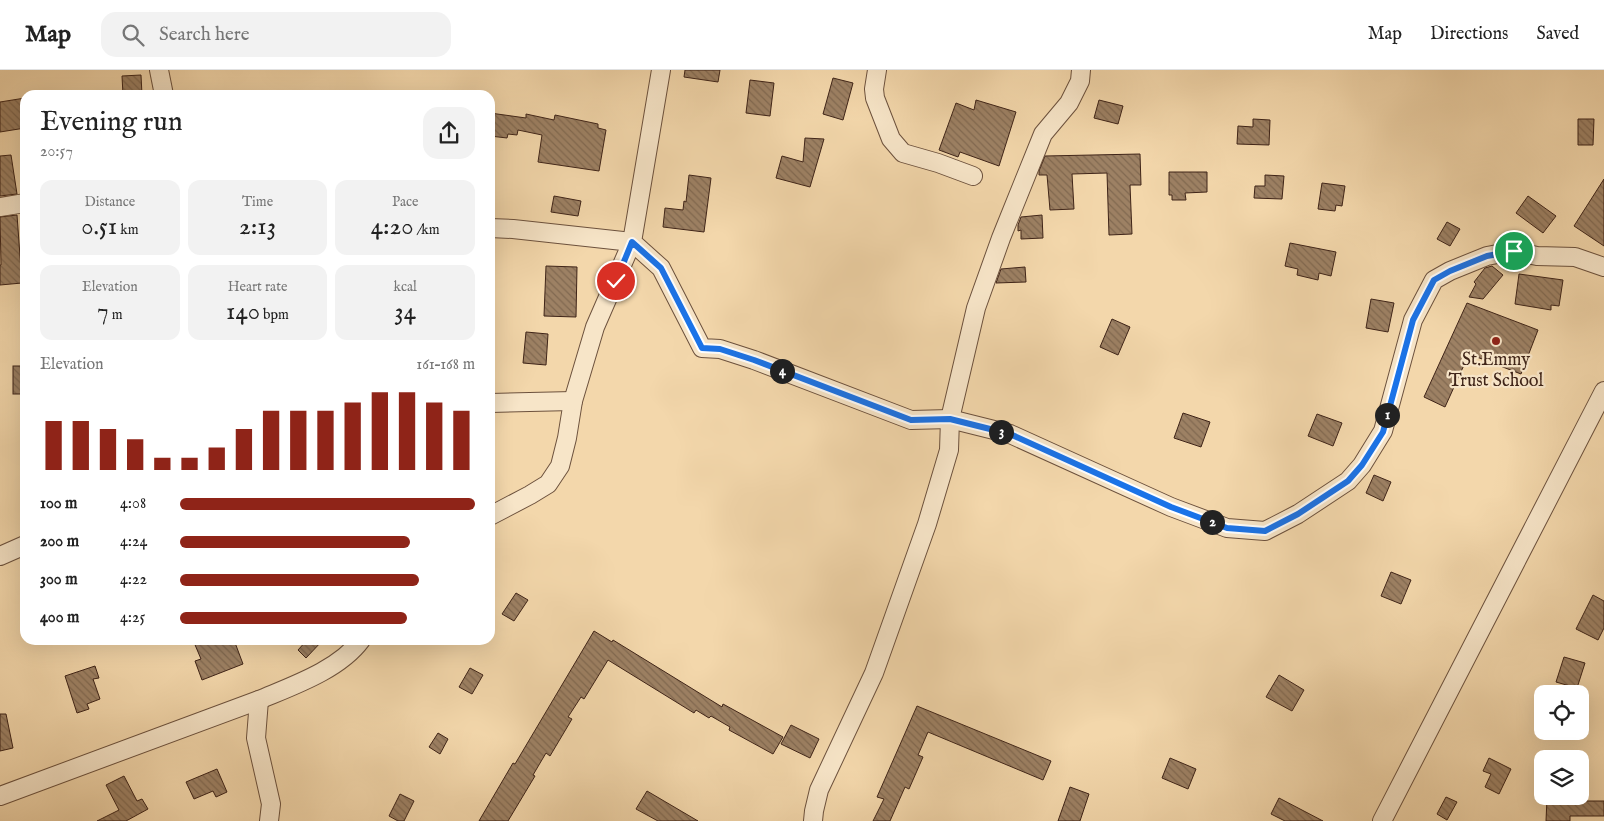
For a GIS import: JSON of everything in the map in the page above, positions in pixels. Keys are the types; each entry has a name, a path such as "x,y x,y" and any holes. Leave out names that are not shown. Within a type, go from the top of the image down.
{"street":[{"path":"159,70 163,90"},
{"path":"495,513 548,484 560,466 567,438 572,401 595,326 632,242 661,70"},
{"path":"877,70 874,89 875,98 891,139 903,153 973,176"},
{"path":"813,821 819,790 874,673 927,524 949,450 950,419 976,308 1000,238 1043,134 1069,103 1080,80 1081,70"},
{"path":"0,207 20,204"},
{"path":"495,228 632,242 661,268 702,348 720,349 754,360 911,420 950,419 1010,434 1145,497 1227,528 1265,531 1298,514 1348,481 1362,465 1383,432 1413,320 1434,280 1450,271 1487,256 1514,251 1537,256 1576,257 1604,267"},
{"path":"1382,821 1604,391"},
{"path":"495,404 572,401"},
{"path":"0,556 20,546"},
{"path":"0,796 294,686 336,664 356,645"},
{"path":"259,700 256,738 271,804 269,821"}],"building":[{"path":"685,70 720,70 718,82 684,77"},
{"path":"141,75 142,90 123,90 122,76"},
{"path":"833,78 853,83 843,120 823,114"},
{"path":"750,80 774,83 770,116 746,113"},
{"path":"20,99 20,129 0,132 0,102"},
{"path":"976,100 1016,112 999,166 960,152 958,157 939,150 956,103 974,110"},
{"path":"1099,100 1123,106 1118,124 1094,118"},
{"path":"495,114 526,118 526,114 554,120 555,115 598,124 598,128 606,130 599,171 538,162 542,135 518,130 517,135 508,134 507,138 495,137"},
{"path":"1253,119 1270,120 1269,145 1237,144 1238,126 1253,127"},
{"path":"1578,119 1594,119 1593,145 1578,145"},
{"path":"805,138 824,139 810,187 776,178 782,156 803,162"},
{"path":"1140,154 1141,185 1130,185 1132,234 1109,235 1107,173 1072,174 1074,209 1050,210 1047,175 1039,175 1045,156"},
{"path":"11,155 17,194 0,196 0,156"},
{"path":"1169,172 1207,172 1207,192 1185,193 1186,200 1172,200 1172,195 1169,195"},
{"path":"689,175 711,178 704,232 663,227 665,208 683,210 684,201 686,202"},
{"path":"1265,175 1284,176 1282,199 1254,198 1255,186 1265,186"},
{"path":"1604,179 1604,246 1574,226"},
{"path":"1322,183 1345,186 1342,206 1336,205 1335,211 1318,209"},
{"path":"554,196 581,201 578,216 551,212"},
{"path":"1528,196 1556,216 1543,233 1516,213"},
{"path":"17,215 20,283 0,285 0,217"},
{"path":"1042,215 1043,238 1021,239 1021,230 1018,231 1018,225 1021,217"},
{"path":"1447,222 1460,229 1450,246 1437,239"},
{"path":"1290,243 1336,252 1331,276 1319,273 1318,280 1297,275 1298,269 1285,266"},
{"path":"546,266 577,267 576,317 544,316"},
{"path":"1492,266 1503,275 1483,299 1469,297 1476,284 1474,282 1485,268"},
{"path":"1025,267 1026,282 996,283 1001,269"},
{"path":"1519,274 1563,280 1559,306 1551,305 1551,310 1515,304"},
{"path":"1371,299 1394,303 1388,332 1366,328"},
{"path":"1467,303 1538,330 1521,374 1469,354 1445,407 1424,397"},
{"path":"1112,319 1130,327 1118,355 1100,347"},
{"path":"526,332 548,334 546,365 523,363"},
{"path":"13,366 20,366 20,394 13,394"},
{"path":"1183,413 1210,422 1201,447 1174,438"},
{"path":"1317,414 1342,423 1333,446 1308,436"},
{"path":"1374,475 1391,482 1383,501 1366,493"},
{"path":"1391,572 1411,580 1401,604 1381,596"},
{"path":"516,593 528,600 514,621 502,614"},
{"path":"1593,595 1604,601 1604,628 1598,640 1576,629"},
{"path":"594,631 612,642 613,640 722,707 723,704 783,737 773,754 729,730 730,727 711,716 709,718 696,710 694,713 608,660 584,699 581,697 568,717 572,719 550,756 546,753 533,775 535,776 508,821 479,821 513,763 515,764"},
{"path":"195,645 236,645 243,664 202,680 195,661 201,659"},
{"path":"302,645 318,645 306,658 298,650"},
{"path":"1564,657 1585,663 1578,685 1566,685 1556,682"},
{"path":"95,666 99,678 93,679 100,699 87,704 89,709 77,713 65,676"},
{"path":"470,668 483,675 472,694 459,687"},
{"path":"1279,675 1304,690 1292,711 1266,697"},
{"path":"917,706 1051,761 1043,780 928,732 918,755 923,757 909,789 905,787 890,821 873,821 884,799 877,797"},
{"path":"0,714 6,714 13,748 0,751"},
{"path":"791,725 819,739 810,758 781,744"},
{"path":"438,733 448,739 440,754 429,747"},
{"path":"1170,758 1196,769 1188,789 1162,778"},
{"path":"1489,758 1511,769 1499,794 1485,787 1491,774 1483,771"},
{"path":"217,769 227,792 216,797 213,791 194,799 186,782"},
{"path":"124,776 137,801 142,799 148,809 126,821 97,821 119,810 106,785"},
{"path":"1070,787 1089,794 1080,821 1058,821"},
{"path":"647,791 698,821 658,821 636,809"},
{"path":"400,794 414,801 404,821 398,821 389,816"},
{"path":"1446,797 1457,802 1447,820 1437,814"},
{"path":"1279,798 1323,821 1285,821 1271,814"},
{"path":"1589,801 1604,801 1604,816 1570,816 1570,821 1546,821 1547,805 1589,805"}],"place":[{"name":"St.Emmy Trust School","path":"1496,341"}],"route":[{"path":"616,281 632,242 661,268 702,348 720,349 754,360 911,420 950,419 1010,434 1145,497 1171,507 1227,528 1265,531 1298,514 1348,481 1362,465 1383,432 1413,320 1434,280 1450,271 1487,256 1514,251"}]}
